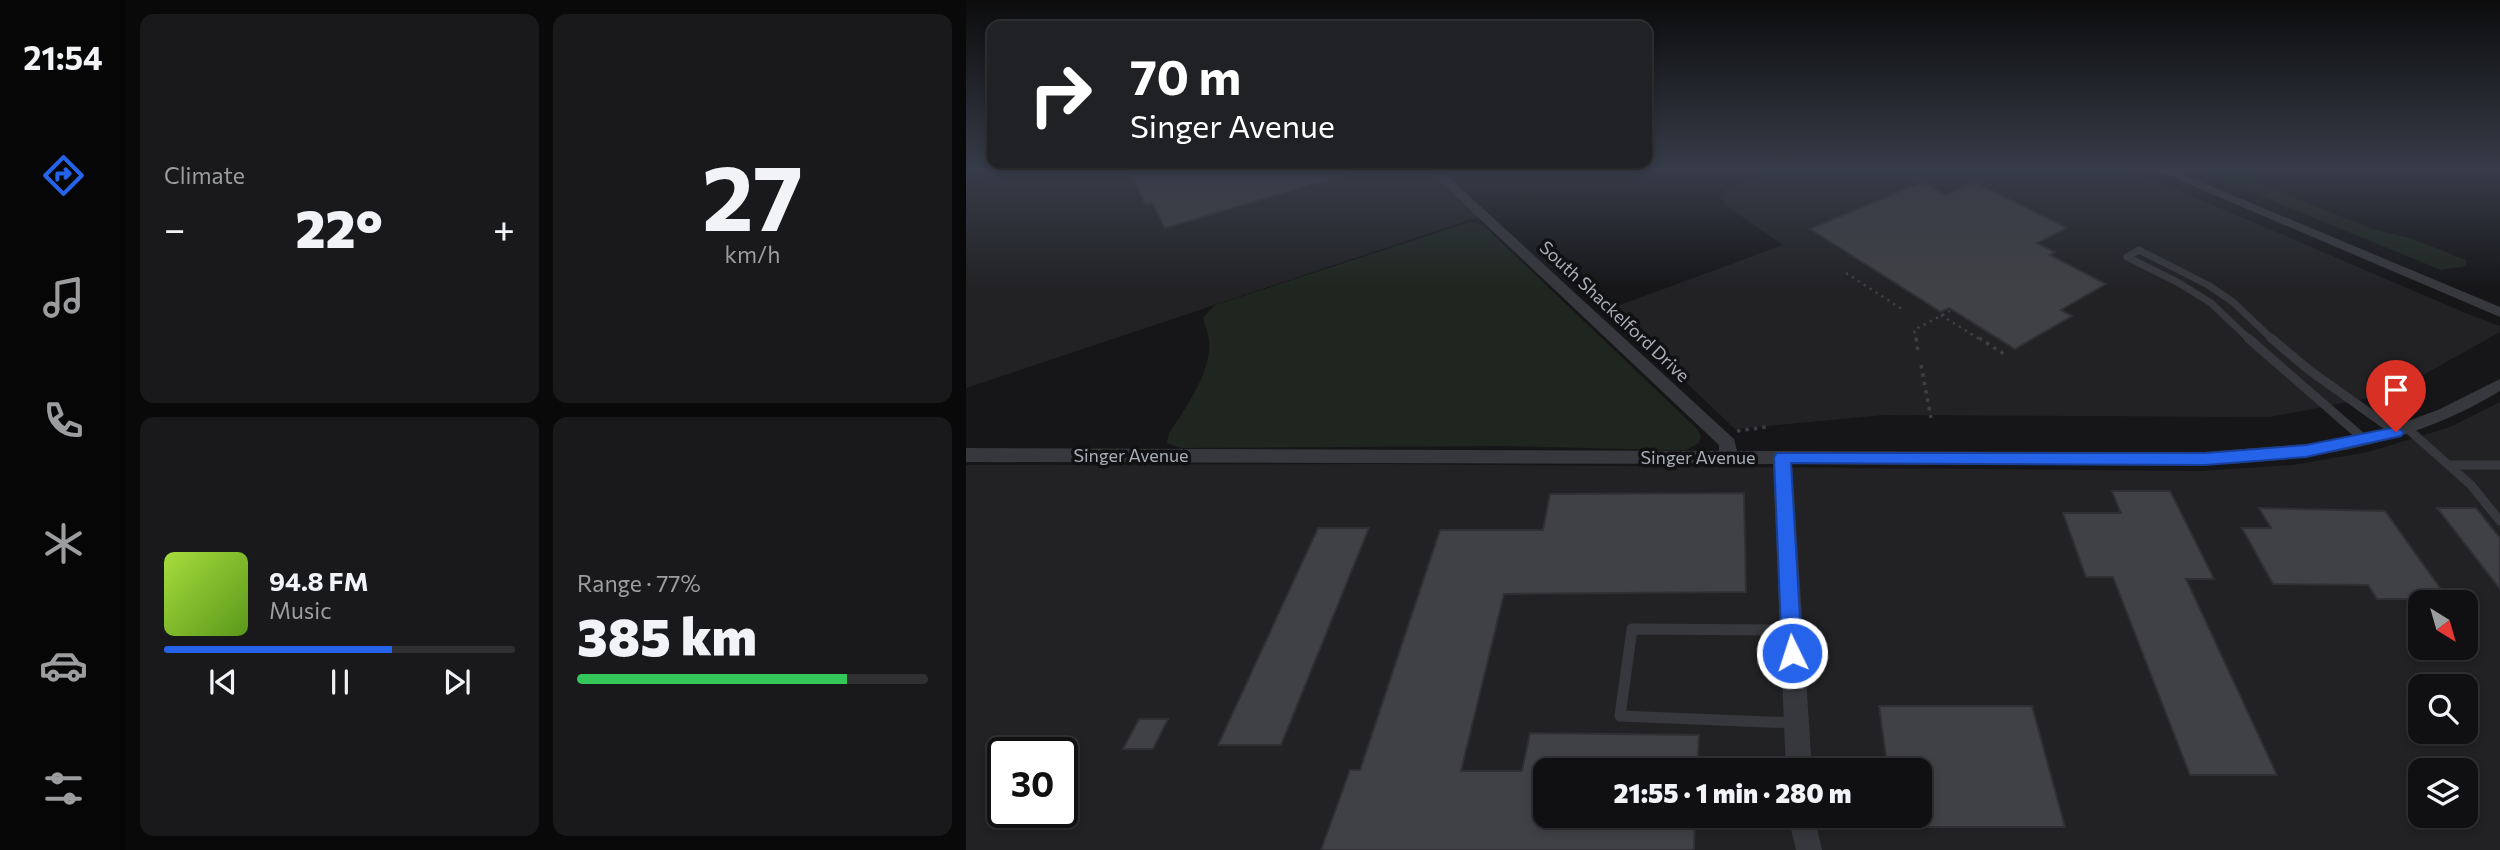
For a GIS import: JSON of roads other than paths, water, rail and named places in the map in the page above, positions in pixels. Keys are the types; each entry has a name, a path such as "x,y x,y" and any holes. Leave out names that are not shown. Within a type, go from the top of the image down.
{"street":[{"name":"South Shackelford Drive","path":"1477,210 1728,443 1728,457"},
{"path":"2256,210 2500,312"},
{"name":"Singer Avenue","path":"966,455 2205,459 2295,452 2402,431 2457,409 2500,384"},
{"path":"1782,457 1798,758"},
{"path":"1803,828 1808,850"}],"lane":[{"path":"2365,440 2255,345 2211,303 2179,283 2127,257 2139,250 2207,285 2233,302 2309,370 2449,465 2471,485 2500,521"},
{"path":"2449,465 2500,465"},
{"path":"1790,630 1632,629 1620,716 1762,724 1797,723"}]}
